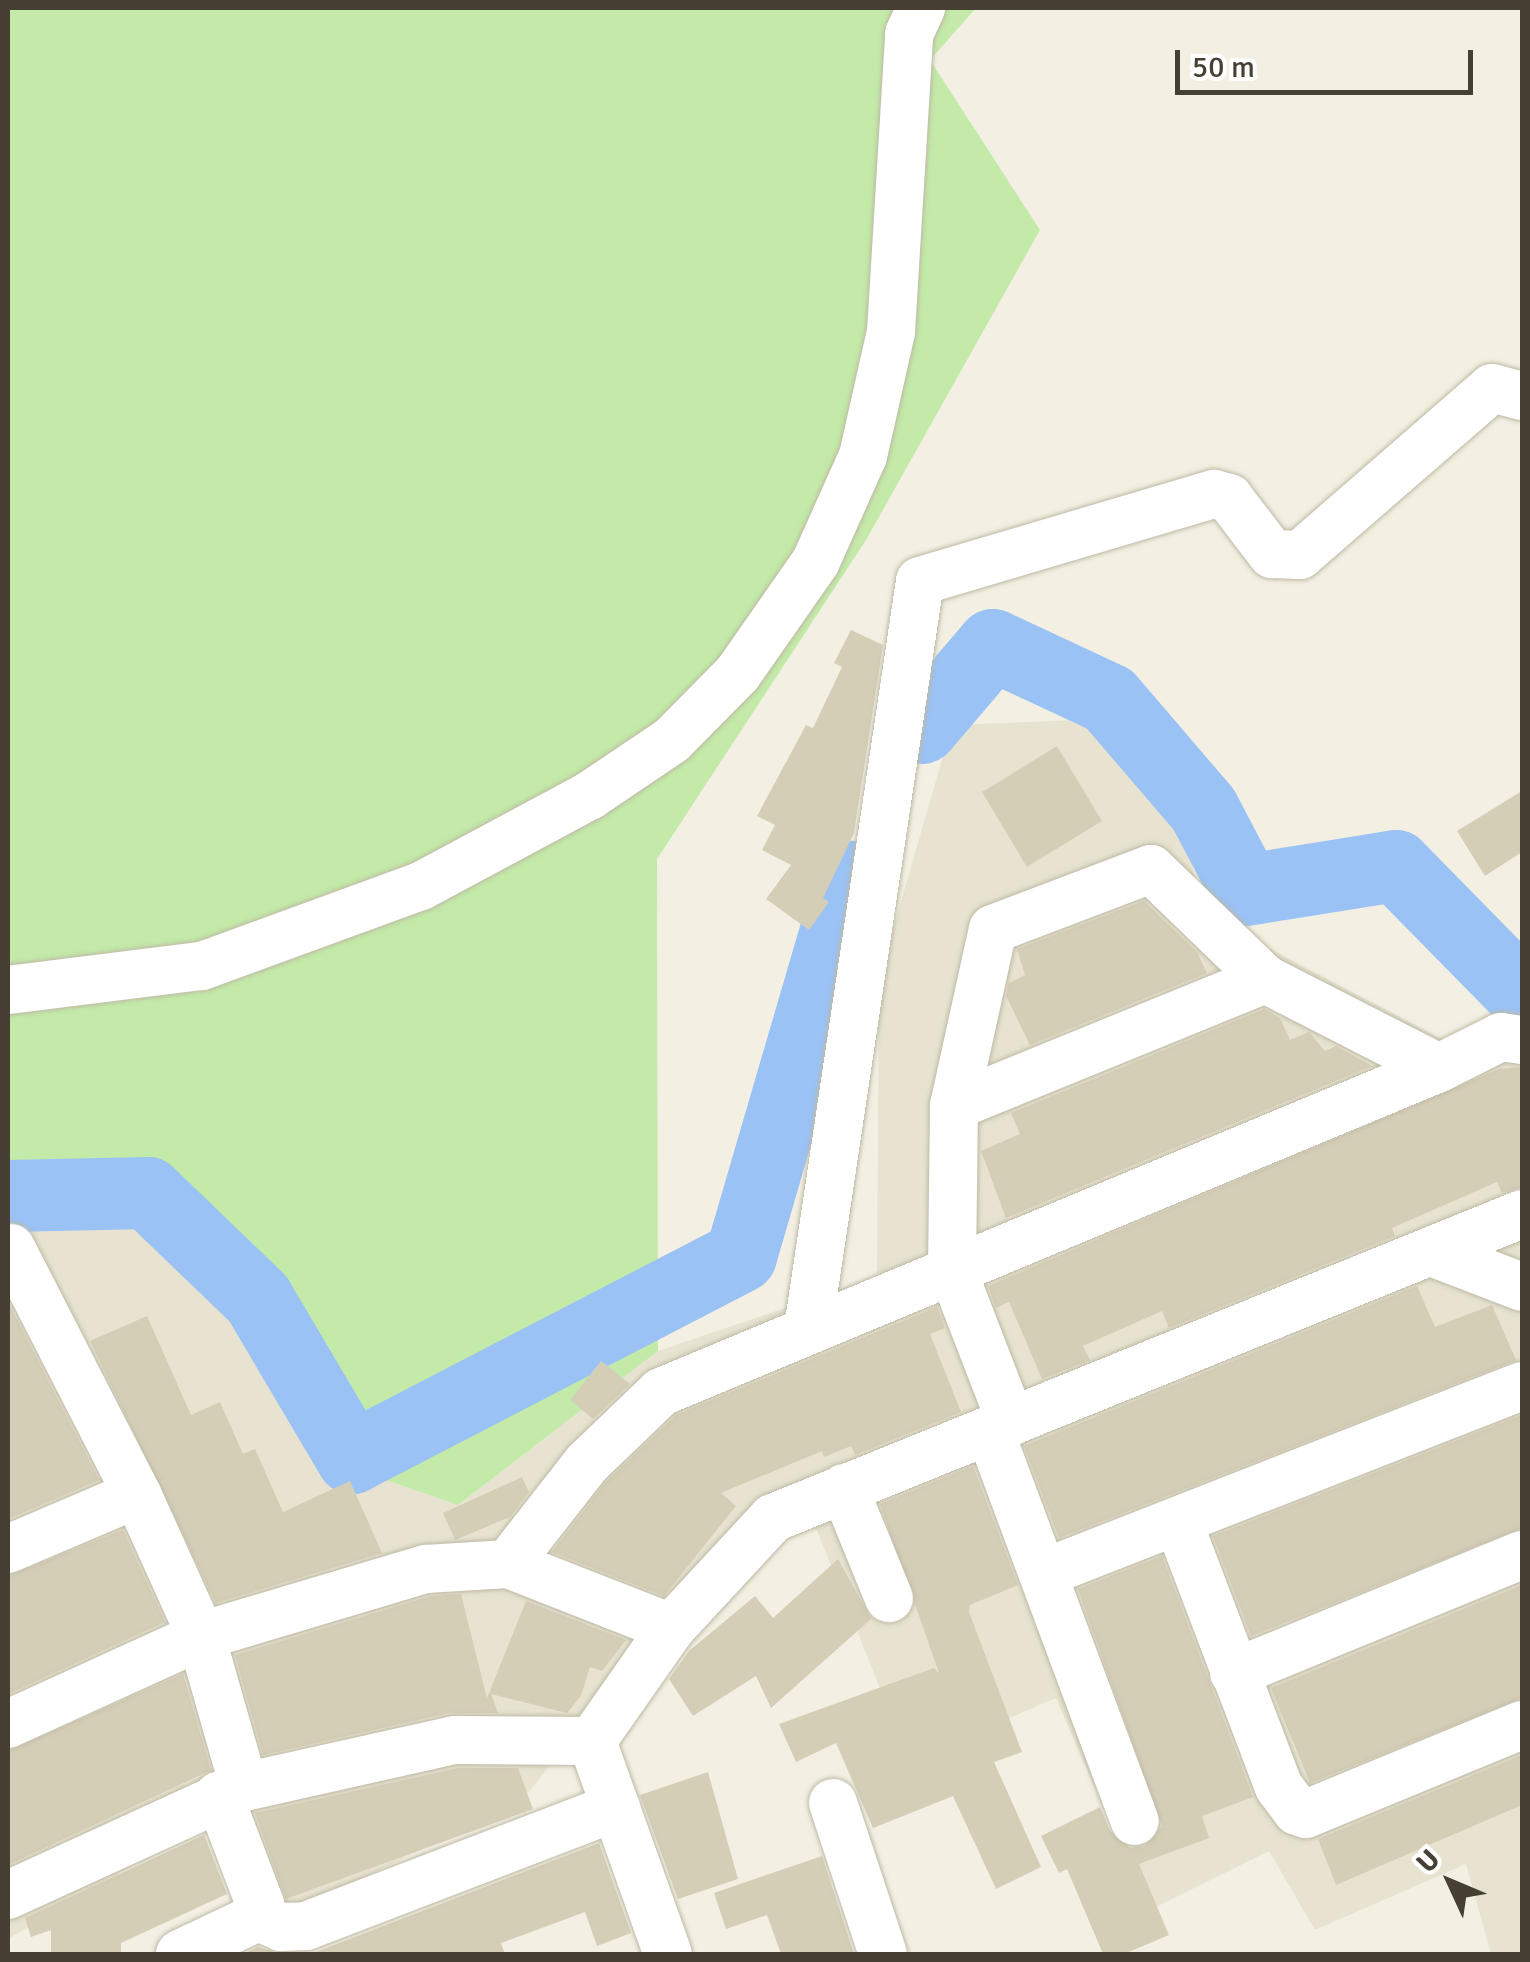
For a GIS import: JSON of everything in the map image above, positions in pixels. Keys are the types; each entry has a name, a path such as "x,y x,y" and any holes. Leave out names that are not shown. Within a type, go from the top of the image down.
{"street":[{"path":"8,990 202,966 421,886 589,796 672,740 738,673 816,562 863,456 891,332 909,34 921,8"},
{"path":"808,1329 920,582 1214,494 1229,498 1272,554 1300,555 1492,388 1522,396"},
{"path":"1135,1821 1044,1572 952,1269 954,1106 986,940 1009,918 1151,869 1266,979 1439,1068"},
{"path":"954,1106 1266,979"},
{"path":"508,1564 586,1464 661,1392 1439,1068 1502,1037 1522,1040"},
{"path":"592,1741 671,1628 774,1518 1522,1214"},
{"path":"11,1248 137,1494 202,1636 231,1791 260,1904 258,1917"},
{"path":"1431,1252 1522,1286"},
{"path":"1044,1572 1179,1524 1522,1386"},
{"path":"844,1488 888,1598"},
{"path":"8,1549 137,1494"},
{"path":"1179,1524 1279,1788 1290,1806 1306,1814 1522,1724"},
{"path":"1234,1673 1522,1555"},
{"path":"8,1724 202,1636 426,1568 508,1564 671,1628"},
{"path":"8,1895 231,1791 455,1740 592,1741"},
{"path":"592,1741 668,1954"},
{"path":"833,1803 883,1954"},
{"path":"180,1954 258,1917 281,1927 306,1926 616,1807"}],"shaded area":[{"path":"1154,717 1205,915 1442,1039 1480,1036 1522,1049 1522,1954 1491,1954 1466,1864 1315,1930 1269,1851 1148,1911 1056,1698 909,1761 806,1503 720,1554 523,1799 270,1924 219,1814 8,1939 8,1228 155,1223 264,1350 329,1460 458,1505 658,1351 877,1277 879,978 952,725"}],"green space":[{"path":"8,8 976,8 930,60 1040,230 866,540 657,859 658,1351 458,1505 329,1460 264,1350 155,1223 8,1228"}],"building":[{"path":"851,630 883,645 854,833 823,898 829,902 809,930 766,899 791,865 762,850 775,825 757,816 806,725 813,728 842,667 834,663"},
{"path":"1057,746 1102,821 1027,867 982,792"},
{"path":"1522,791 1522,852 1485,876 1457,831"},
{"path":"1144,901 1197,952 1207,973 1030,1045 1006,996 1009,983 1025,975 1017,949"},
{"path":"1264,1009 1280,1018 1290,1040 1309,1032 1325,1051 1336,1046 1372,1066 1006,1218 981,1151 1020,1134 1011,1113"},
{"path":"1522,1067 1522,1187 1502,1193 1497,1182 1392,1228 1395,1236 1169,1328 1162,1311 1083,1346 1090,1360 1042,1379 1009,1302 996,1308 988,1286 1499,1069"},
{"path":"1417,1286 1435,1327 1492,1305 1516,1360 1059,1538 1024,1446"},
{"path":"8,1302 99,1480 8,1519"},
{"path":"937,1307 945,1328 930,1334 961,1412 855,1455 851,1446 824,1457 822,1451 721,1493 736,1506 664,1596 552,1552 606,1482 676,1415"},
{"path":"147,1316 191,1415 220,1402 243,1454 255,1449 283,1512 350,1481 382,1553 216,1603 90,1341"},
{"path":"601,1361 630,1384 593,1419 570,1400"},
{"path":"1522,1415 1522,1528 1251,1636 1213,1536"},
{"path":"973,1466 1018,1585 970,1605 969,1612 1022,1752 994,1762 1041,1867 996,1889 953,1796 873,1828 836,1743 796,1762 779,1724 934,1668 939,1673 880,1504"},
{"path":"522,1477 529,1492 510,1517 455,1540 443,1513"},
{"path":"123,1530 165,1622 8,1694 8,1576"},
{"path":"1162,1556 1253,1797 1202,1816 1209,1838 1139,1864 1169,1935 1124,1954 1103,1954 1067,1869 1059,1873 1041,1836 1100,1807 1110,1831 1130,1848 1145,1846 1162,1826 1078,1589"},
{"path":"838,1559 871,1619 771,1708 756,1676 693,1716 669,1679 689,1651 755,1596 773,1618"},
{"path":"1522,1585 1522,1698 1310,1783 1271,1688"},
{"path":"461,1594 487,1698 526,1601 626,1640 602,1671 590,1667 581,1696 567,1713 491,1694 498,1713 449,1713 263,1755 235,1655 431,1596"},
{"path":"183,1674 211,1770 8,1865 8,1751"},
{"path":"1522,1755 1522,1805 1336,1885 1318,1839"},
{"path":"458,1768 518,1768 533,1809 286,1899 255,1813"},
{"path":"708,1772 738,1879 678,1899 640,1795"},
{"path":"204,1835 227,1894 121,1943 121,1954 51,1954 51,1930 31,1937 25,1918"},
{"path":"599,1843 631,1933 597,1946 585,1912 501,1943 505,1954 281,1954 316,1952"},
{"path":"822,1856 854,1954 781,1954 767,1915 726,1929 714,1893"},
{"path":"258,1947 281,1954 243,1954"}],"waterway":[{"path":"922,728 993,645 1109,699 1204,810 1246,890 1396,866 1522,994"},
{"path":"8,1196 148,1193 258,1299 352,1458 741,1256 852,877"}]}
